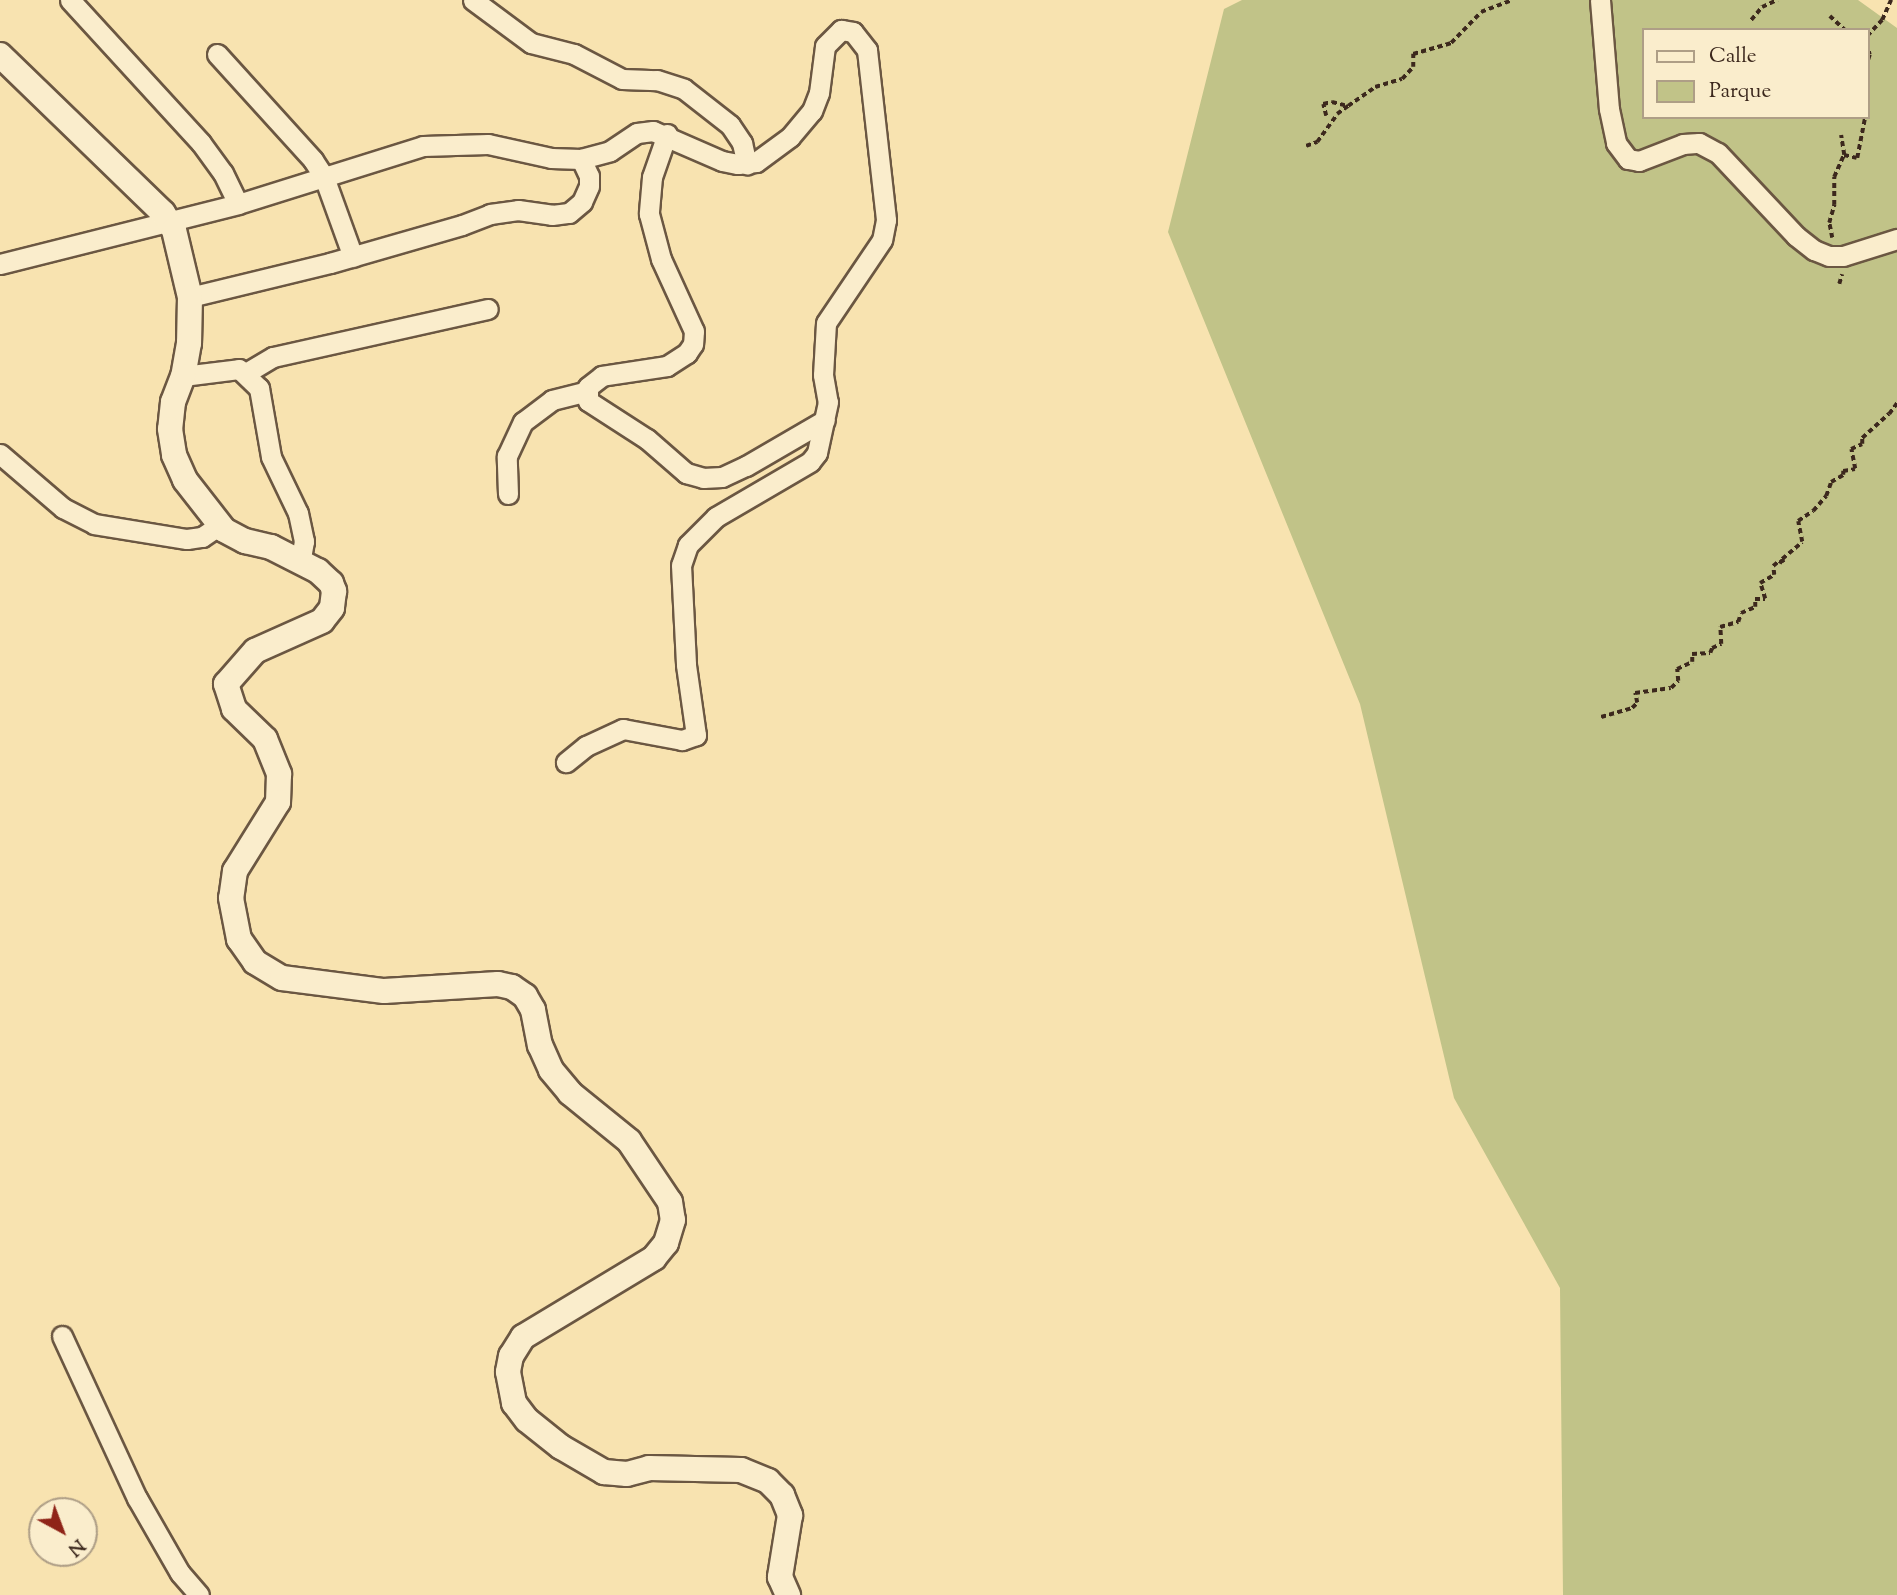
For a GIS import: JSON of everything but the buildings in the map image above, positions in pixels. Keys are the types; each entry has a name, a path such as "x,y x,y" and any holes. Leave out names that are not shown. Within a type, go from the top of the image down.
{"street":[{"path":"70,0 201,143 223,173 238,204"},
{"path":"473,0 531,43 574,54 622,79 657,80 684,89 730,125 742,143 747,164"},
{"path":"1600,0 1603,18 1604,83 1612,128 1624,155 1639,161 1683,144 1699,143 1711,147 1796,236 1814,250 1833,256 1856,253 1897,239"},
{"path":"0,264 238,204 423,146 488,144 551,158 581,159 610,151 637,133 653,131 667,134 707,156 730,163 747,164 772,153 812,111 820,93 825,46 841,30 853,32 867,50 886,220 882,240 826,323 823,375 828,402 817,453 810,462 716,517 688,545 681,565 686,665 696,735 682,740 622,729 586,746 566,762"},
{"path":"217,54 304,147 324,177 353,257"},
{"path":"2,63 169,221 177,239 190,297 189,343 183,376 171,415 174,455 185,480 220,525 245,541 271,547 318,571 331,583 335,600 328,615 314,625 255,651 226,684 234,709 265,739 279,774 278,802 235,871 232,912 239,939 255,962 282,978 384,991 498,984 512,987 525,996 533,1010 540,1045 551,1070 570,1093 605,1120 637,1151 670,1202 673,1220 666,1243 654,1258 523,1337 516,1346 510,1364 508,1383 514,1403 527,1420 561,1447 604,1472 627,1474 649,1468 741,1470 768,1481 782,1495 790,1515 780,1577 789,1595"},
{"path":"508,494 507,456 523,422 552,400 587,391 594,380 611,372 642,372 667,366 687,353 693,344 694,331 661,259 649,214 652,177 667,134"},
{"path":"190,297 353,257 462,225 490,214 518,210 552,215 569,212 582,202 589,186 586,167 581,159"},
{"path":"246,373 273,358 488,309"},
{"path":"183,376 225,368 239,369 246,373 263,398 271,457 298,513 304,541 300,564"},
{"path":"587,391 591,405 647,439 686,473 703,478 722,477 746,466 825,420"},
{"path":"0,454 63,508 94,524 187,539 202,537 220,525"},
{"path":"61,1336 137,1498 180,1573 199,1595"}],"path":[{"path":"1306,146 1317,142 1338,114 1375,87 1402,79 1413,67 1413,54 1451,43 1481,12 1512,0"},
{"path":"1751,20 1762,7 1777,0"},
{"path":"1869,34 1882,20 1891,0"},
{"path":"1829,16 1843,28"},
{"path":"1326,116 1324,104 1332,102 1348,106"},
{"path":"1844,155 1857,158 1865,119"},
{"path":"1839,284 1842,274 1833,256 1829,223 1834,205 1835,177 1844,155 1841,135"},
{"path":"1601,717 1632,708 1637,703 1635,692 1671,688 1678,681 1677,669 1692,662 1692,654 1710,653 1712,648 1721,644 1720,627 1738,622 1741,612 1755,607 1755,599 1765,599 1760,583 1774,575 1773,566 1783,562 1782,559 1802,542 1798,522 1826,496 1831,482 1843,475 1843,471 1855,469 1851,449 1862,444 1862,438 1889,414 1897,403"}],"green space":[{"path":"1242,0 1858,0 1897,28 1897,1595 1563,1595 1560,1288 1454,1098 1360,704 1168,232 1224,9"}]}
